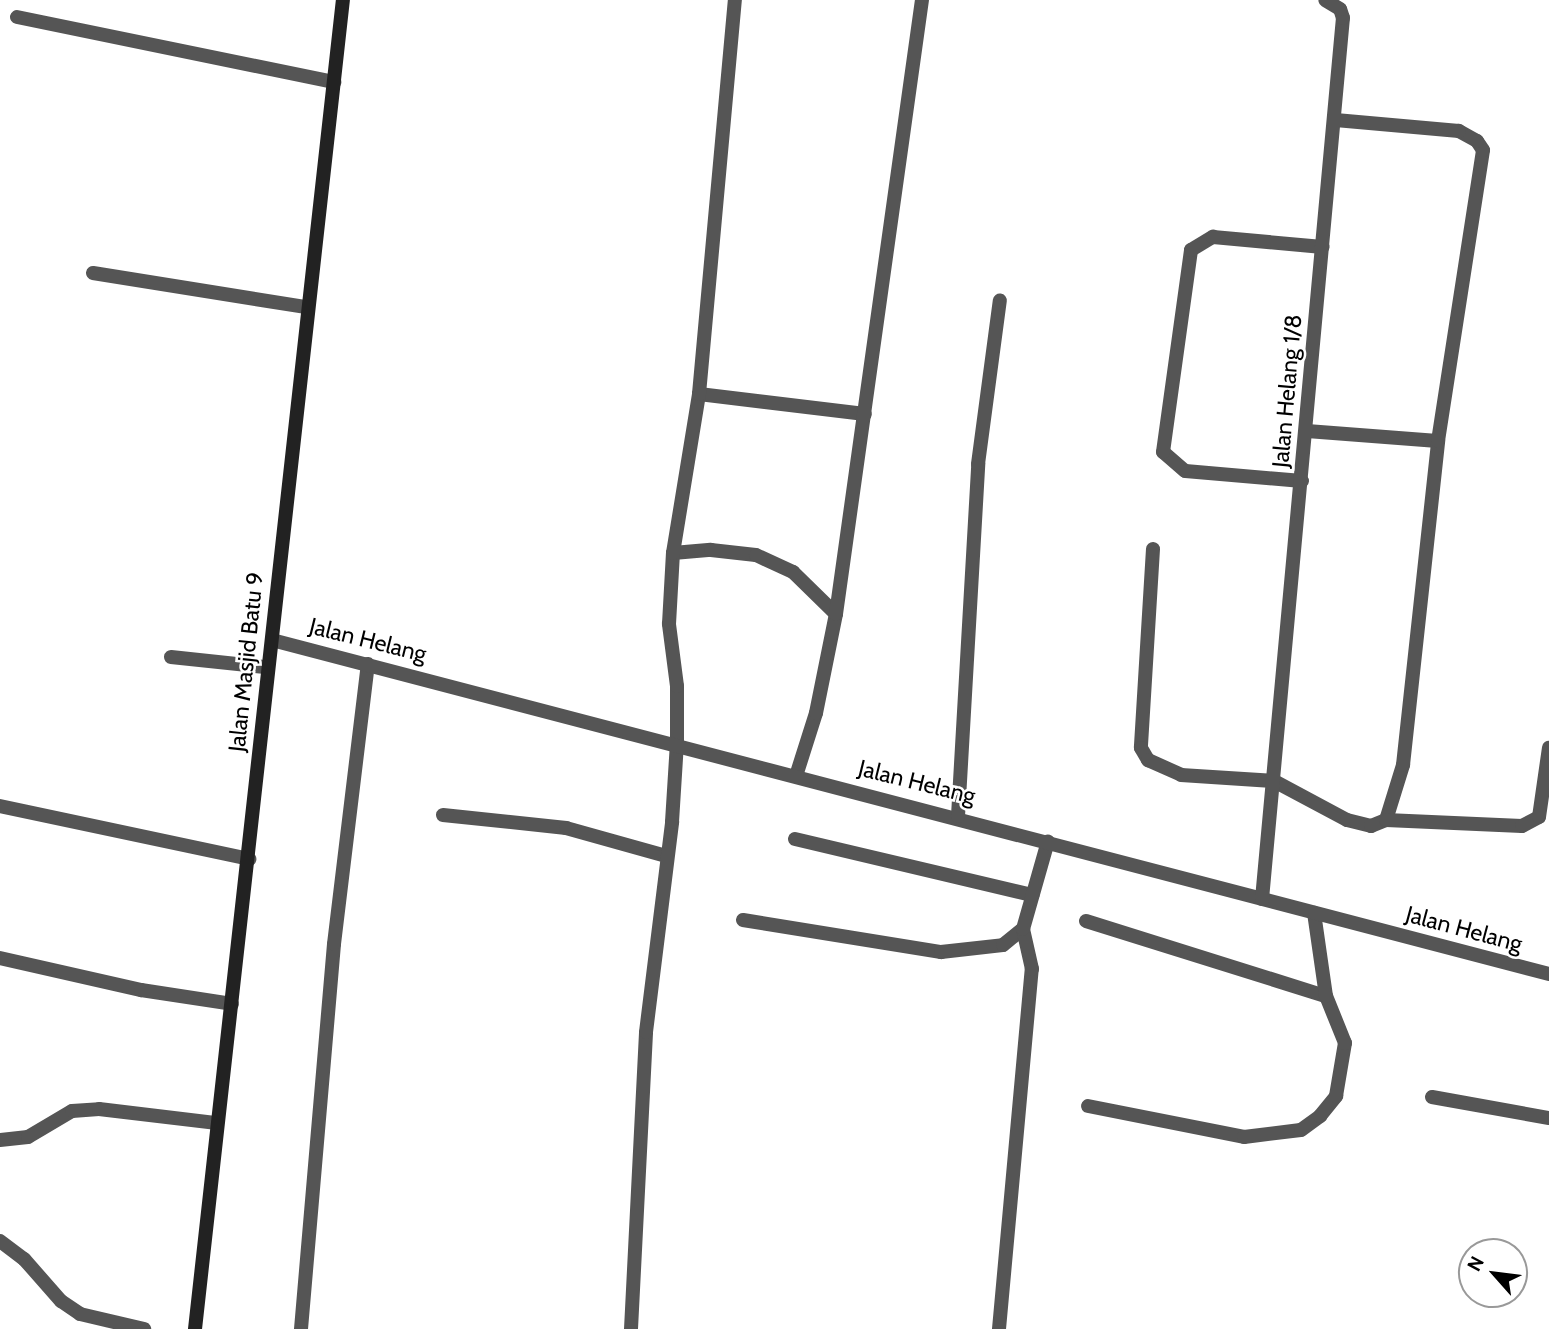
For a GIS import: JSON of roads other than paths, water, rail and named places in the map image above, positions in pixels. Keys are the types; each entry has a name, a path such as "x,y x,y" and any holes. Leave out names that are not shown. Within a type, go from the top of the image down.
{"main road":[{"name":"Jalan Masjid Batu 9","path":"195,1329 249,859 265,667 272,639 306,307 343,0"}],"street":[{"path":"631,1329 646,1032 677,743 677,686 669,624 673,553 699,394 735,0"},
{"path":"796,776 816,713 836,614 922,0"},
{"name":"Jalan Helang 1/8","path":"1262,899 1343,18 1325,0"},
{"path":"17,17 334,82"},
{"path":"1335,120 1459,131 1477,141 1483,150 1438,441 1403,765 1386,820"},
{"path":"1301,481 1185,471 1163,452 1191,250 1213,236 1324,247"},
{"path":"93,273 306,307"},
{"path":"958,816 978,464 1000,300"},
{"path":"699,394 865,414"},
{"path":"1307,431 1438,441"},
{"path":"1153,548 1141,748 1148,760 1181,775 1273,788 1347,820 1371,826 1386,820 1522,826 1539,817 1549,748"},
{"path":"673,553 711,550 757,555 793,572 836,614"},
{"name":"Jalan Helang","path":"272,639 958,816 1549,974"},
{"path":"171,657 265,667"},
{"path":"301,1329 334,944 368,664"},
{"path":"0,806 249,859"},
{"path":"443,815 566,828 666,856"},
{"path":"795,839 1032,895"},
{"path":"999,1329 1032,970 1023,929 1048,841"},
{"path":"1088,1106 1244,1137 1301,1130 1336,1096 1345,1043 1326,996 1314,913"},
{"path":"743,920 941,952 1003,945 1023,929"},
{"path":"1086,921 1326,996"},
{"path":"0,958 141,990 232,1004"},
{"path":"1432,1097 1549,1118"},
{"path":"0,1140 28,1137 72,1111 99,1109 217,1123"},
{"path":"0,1241 24,1259 61,1301 80,1314 144,1329"}]}
